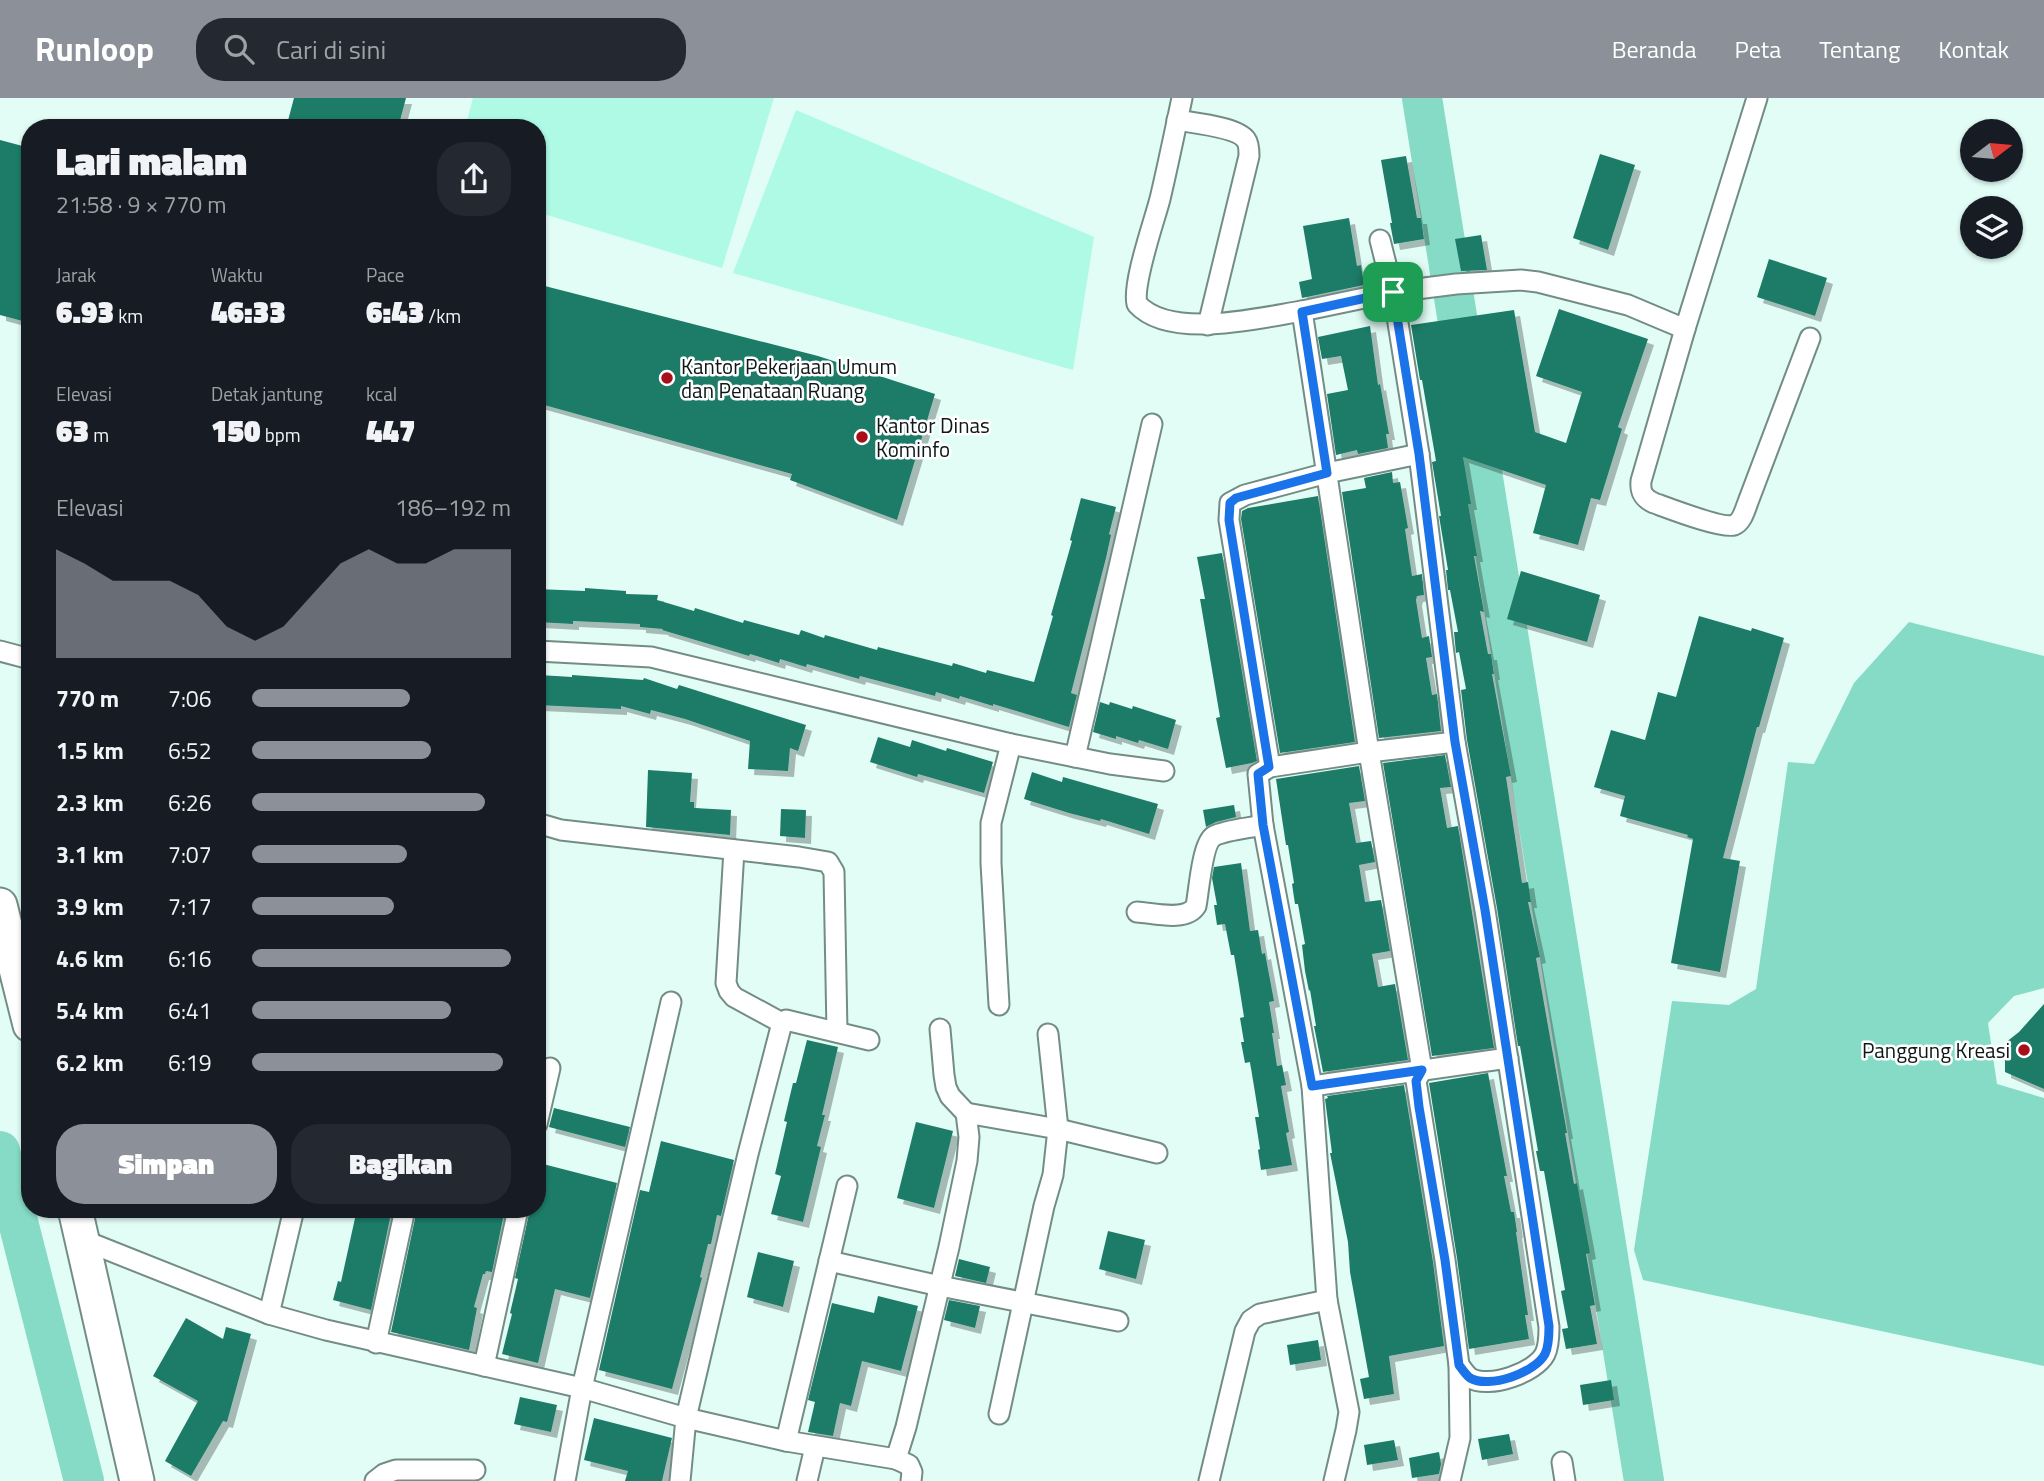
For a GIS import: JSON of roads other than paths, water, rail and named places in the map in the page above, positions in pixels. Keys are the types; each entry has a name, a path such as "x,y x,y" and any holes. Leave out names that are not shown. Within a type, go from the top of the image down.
{"highway":[{"path":"0,905 21,989"},
{"path":"79,1224 137,1481"}],"street":[{"path":"1182,98 1139,278 1136,301 1142,309 1164,319 1208,325 1302,312 1393,292 1521,280 1628,305 1685,330"},
{"path":"1757,98 1641,481 1645,497 1649,501 1722,525 1735,525 1741,519 1810,338"},
{"path":"1177,120 1238,132 1246,139 1249,149 1208,325"},
{"path":"1380,240 1393,292 1419,454 1455,742 1485,910 1549,1326 1545,1354 1525,1372 1484,1382 1469,1377 1459,1365"},
{"path":"1302,312 1369,752 1422,1070 1416,1081 1419,1107 1445,1260 1459,1365 1460,1438 1450,1481"},
{"path":"1075,757 1152,424"},
{"path":"1269,767 1229,520 1230,503 1244,495 1327,473 1419,454"},
{"path":"0,651 21,657"},
{"path":"546,651 651,657 1011,744 1164,771"},
{"path":"1334,1481 1349,1412 1327,1300 1312,1086 1263,825 1258,774 1269,767 1455,742"},
{"path":"999,1005 990,841 991,823 1011,744"},
{"path":"1137,912 1182,915 1194,910 1209,841 1218,835 1263,825"},
{"path":"546,826 561,830 828,862 833,869 837,1032"},
{"path":"734,850 726,983 734,997 782,1023"},
{"path":"565,1481 582,1388 671,1002"},
{"path":"680,1481 686,1418 748,1154 782,1023 786,1020 869,1040"},
{"path":"896,1459 940,1286 967,1161 969,1137 966,1113 950,1096 947,1087 940,1029"},
{"path":"999,1414 1053,1175 1058,1129 1048,1034"},
{"path":"1312,1086 1508,1058"},
{"path":"546,1085 550,1068"},
{"path":"966,1113 1058,1129 1157,1153"},
{"path":"786,1441 847,1186"},
{"path":"270,1314 292,1218"},
{"path":"376,1343 403,1218"},
{"path":"484,1366 517,1218"},
{"path":"79,1224 270,1314 376,1343 582,1388 686,1418 815,1447 896,1459 909,1465 912,1472 911,1481"},
{"path":"829,1261 1118,1321"},
{"path":"1209,1481 1245,1331 1251,1320 1259,1314 1327,1300"},
{"path":"807,1481 815,1447"},
{"path":"375,1481 384,1474 396,1471 475,1470"}],"waterway":[{"path":"1422,98 1644,1481"},
{"path":"0,1151 84,1481"}],"place":[{"name":"Kantor Pekerjaan Umum dan Penataan Ruang","path":"667,378"},
{"name":"Kantor Dinas Kominfo","path":"862,437"},
{"name":"Panggung Kreasi","path":"2024,1050"}]}
